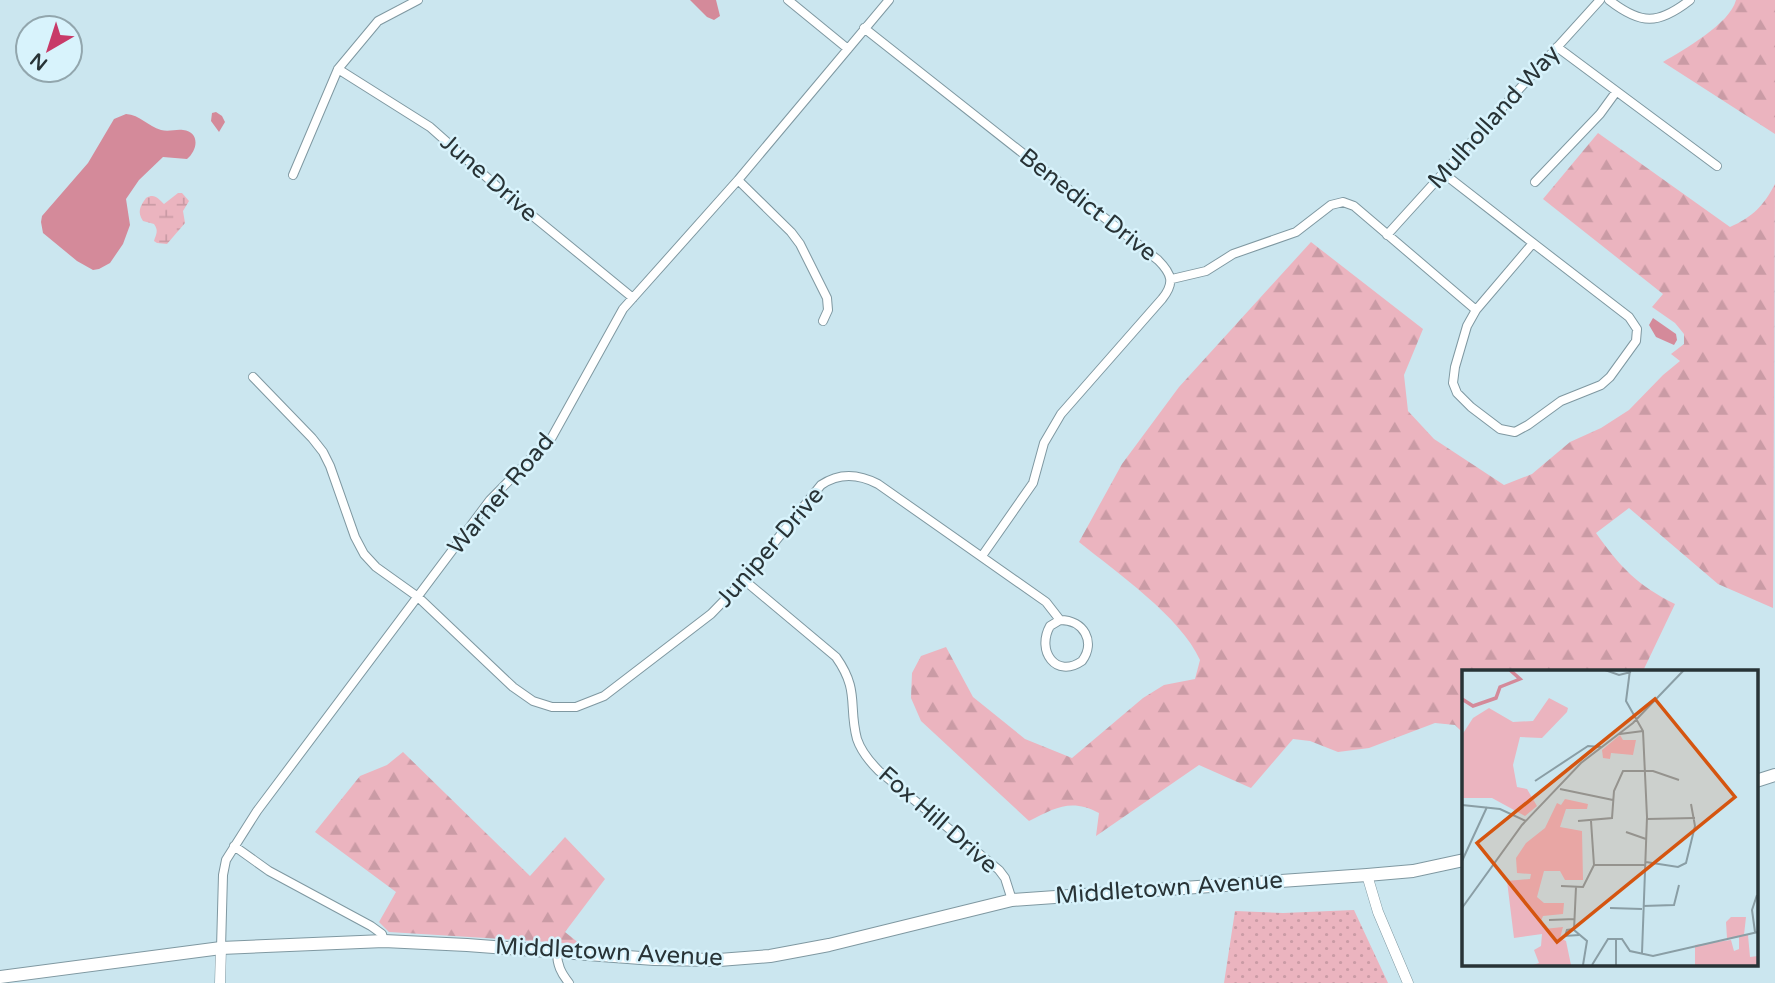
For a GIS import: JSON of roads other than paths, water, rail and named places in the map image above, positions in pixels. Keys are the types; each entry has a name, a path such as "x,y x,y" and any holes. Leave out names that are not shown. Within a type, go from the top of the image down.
{"main road":[{"path":"1758,780 1775,775"},
{"name":"Middletown Avenue","path":"0,977 221,948 384,941 467,944 680,960 770,956 829,945 1012,900 1413,871 1462,860"}],"street":[{"path":"293,176 338,69 378,21 418,0"},
{"path":"788,0 848,49"},
{"name":"Warner Road","path":"221,948 223,875 226,860 257,811 490,500 552,437 624,309 738,180 889,0"},
{"name":"Mulholland Way","path":"1387,235 1600,0"},
{"path":"1609,0 1635,18 1651,21 1690,0"},
{"name":"Benedict Drive","path":"864,29 1169,270 1172,279 1162,299 1061,414 1044,443 1032,483 982,556"},
{"path":"1558,47 1717,166"},
{"name":"June Drive","path":"338,69 430,127 501,190 633,298"},
{"path":"1535,182 1600,114 1616,92"},
{"path":"1443,173 1629,317 1638,333 1636,341 1601,385 1554,404 1521,429 1509,432 1500,429 1457,393 1453,383 1455,367 1464,334 1476,310 1533,243"},
{"path":"738,180 800,244 827,298 828,310 823,321"},
{"path":"1172,279 1206,271 1233,254 1296,232 1336,203 1343,202 1354,206 1476,310"},
{"name":"Juniper Drive","path":"253,377 323,452 364,554 376,567 418,597 522,694 541,704 563,708 587,703 613,690 711,614 744,580 821,485 833,478 847,475 860,476 878,484 1046,602 1060,620 1072,621 1087,635 1089,645 1082,661 1069,667 1056,664 1046,653 1044,646 1050,626 1060,620"},
{"name":"Fox Hill Drive","path":"744,580 836,657 852,688 858,741 868,759 879,772 999,870 1005,878 1012,900"},
{"path":"234,846 268,871 377,930 384,941"},
{"path":"1367,875 1377,912 1408,983"},
{"path":"220,983 221,948"},
{"path":"557,952 557,963 569,983"}]}
